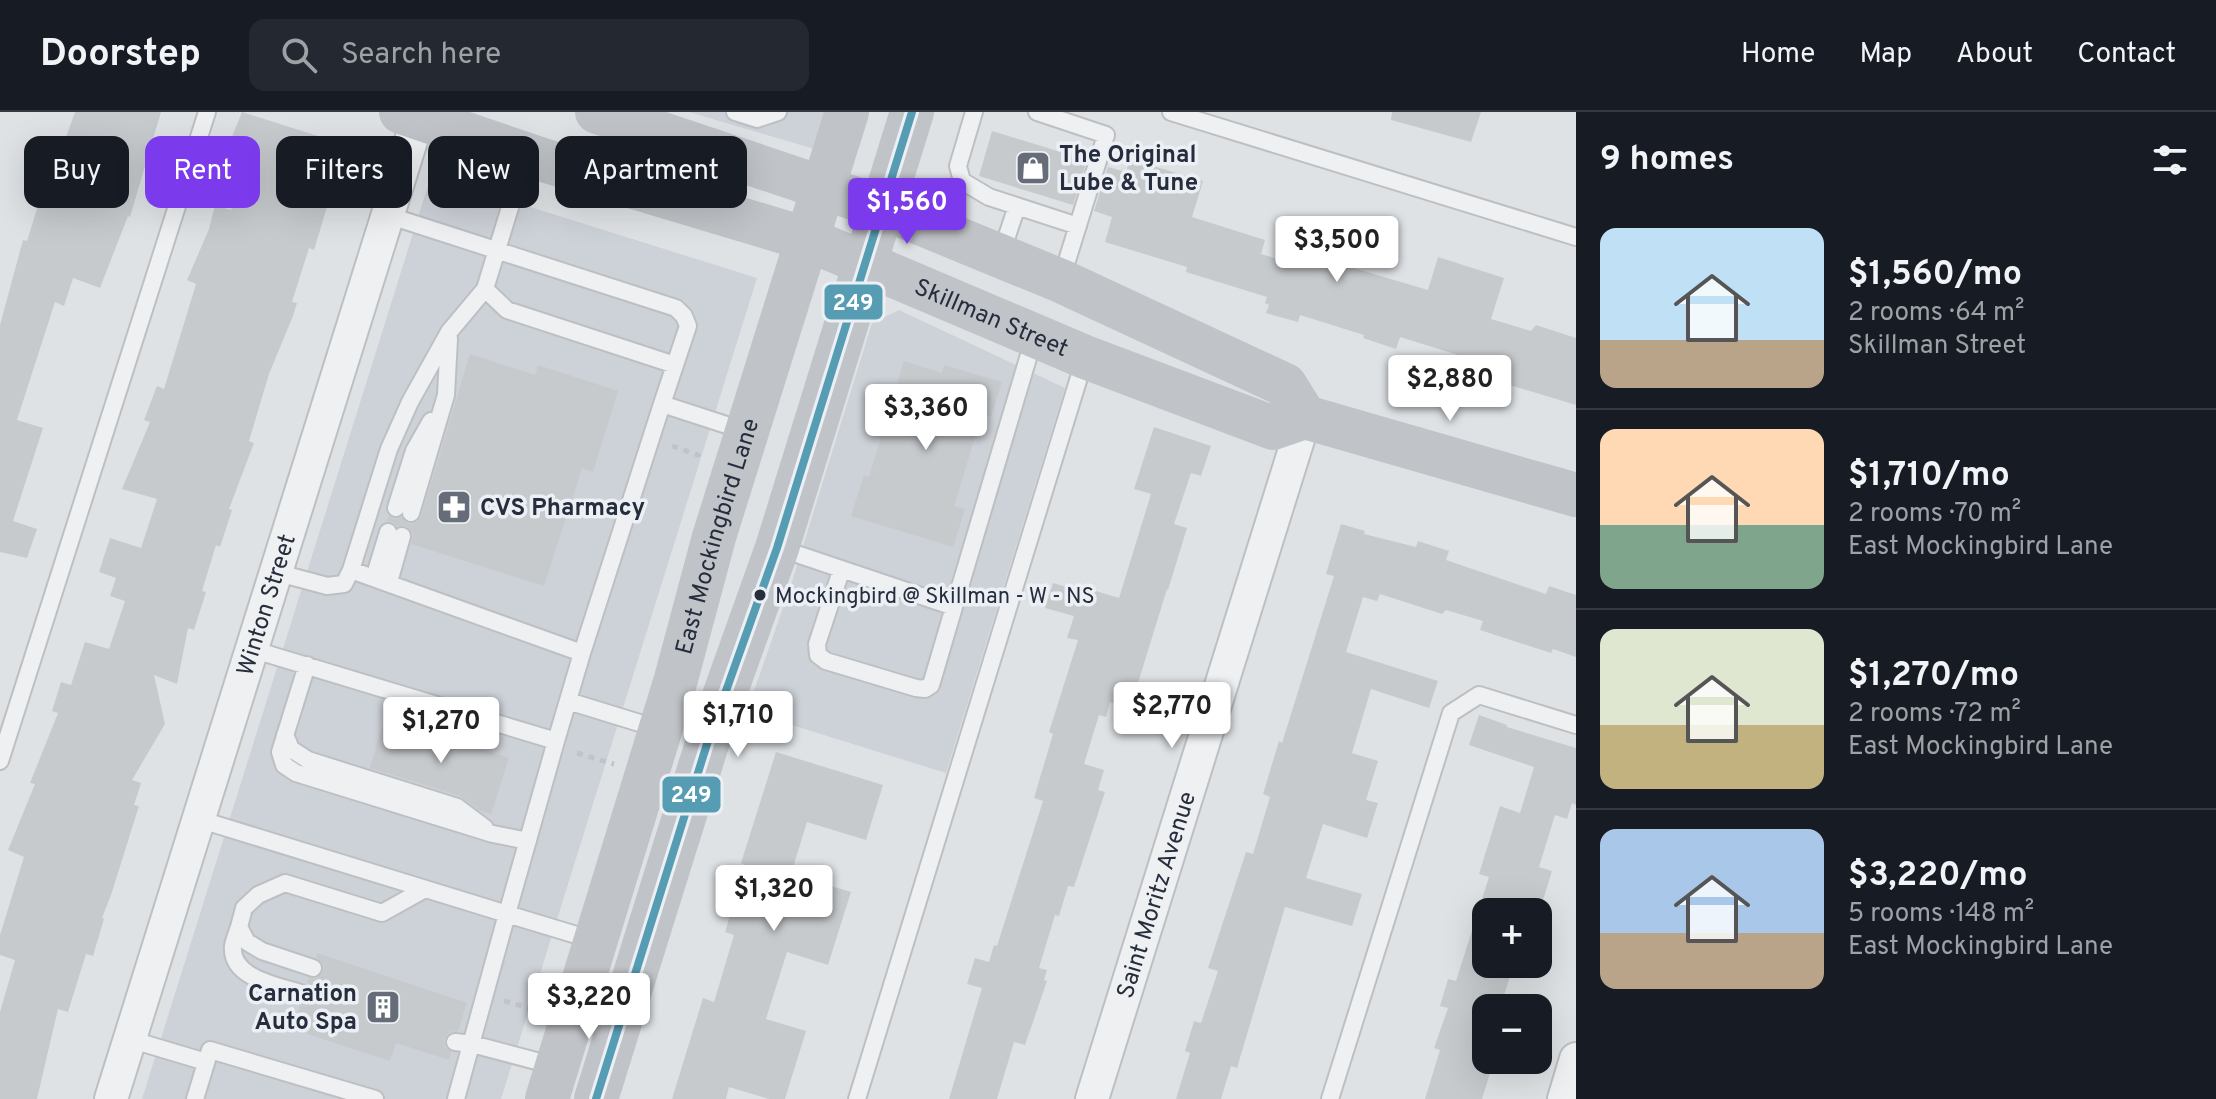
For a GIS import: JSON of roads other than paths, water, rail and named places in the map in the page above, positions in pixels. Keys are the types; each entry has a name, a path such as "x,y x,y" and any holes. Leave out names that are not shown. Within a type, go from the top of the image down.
{"main road":[{"name":"East Mockingbird Lane","path":"552,1083 660,730 714,537 847,112"},
{"path":"552,1083 599,1090 707,744 777,548 912,112"},
{"name":"Skillman Street","path":"413,114 476,136"},
{"path":"616,115 883,208 1061,281 1285,385 1305,417"},
{"name":"Skillman Street","path":"539,158 807,239 1085,357 1273,428 1305,417 1576,495"},
{"path":"660,730 707,744"}],"street":[{"name":"Winton Street","path":"111,1099 387,215 413,114"},
{"name":"Saint Moritz Avenue","path":"1092,1099 1305,417"},
{"path":"1564,1099 1576,1059"}],"lane":[{"path":"0,761 207,112"},
{"path":"735,112 757,119 778,112"},
{"path":"974,112 958,166 962,181 989,197 1078,226"},
{"path":"1037,112 1106,135 1061,281"},
{"path":"1171,112 1576,237"},
{"path":"1001,257 1017,206"},
{"path":"275,572 327,586 344,584 389,449 410,402 449,332 485,289 510,208"},
{"path":"387,215 676,308 688,326 582,653 486,995 471,1018 472,1044 456,1099"},
{"path":"485,289 507,310 675,365"},
{"path":"403,510 446,395 449,332"},
{"path":"841,571 817,644 818,655 826,661 916,688 925,689 931,685 1034,335"},
{"path":"857,1099 1085,357"},
{"path":"662,404 747,431"},
{"path":"382,580 395,534"},
{"path":"777,548 954,607"},
{"path":"351,570 582,653"},
{"path":"251,649 556,741"},
{"path":"307,665 285,735 291,749 308,760 457,807 493,834 528,841"},
{"path":"1330,1099 1451,713 1479,695 1576,725"},
{"path":"568,701 660,730"},
{"path":"198,819 595,941"},
{"path":"304,994 249,976 237,963 233,948 244,908 251,901 285,883 382,913 425,889"},
{"path":"239,927 247,942 262,951 313,968"},
{"path":"129,1039 206,1062"},
{"path":"455,1042 472,1044 552,1083"},
{"path":"195,1099 210,1050 375,1099"}],"place":[{"name":"The Original Lube & Tune","path":"1033,168"},
{"name":"CVS Pharmacy","path":"454,507"},
{"name":"Mockingbird @ Skillman - W - NS","path":"760,595"},
{"name":"Carnation Auto Spa","path":"383,1007"}]}
